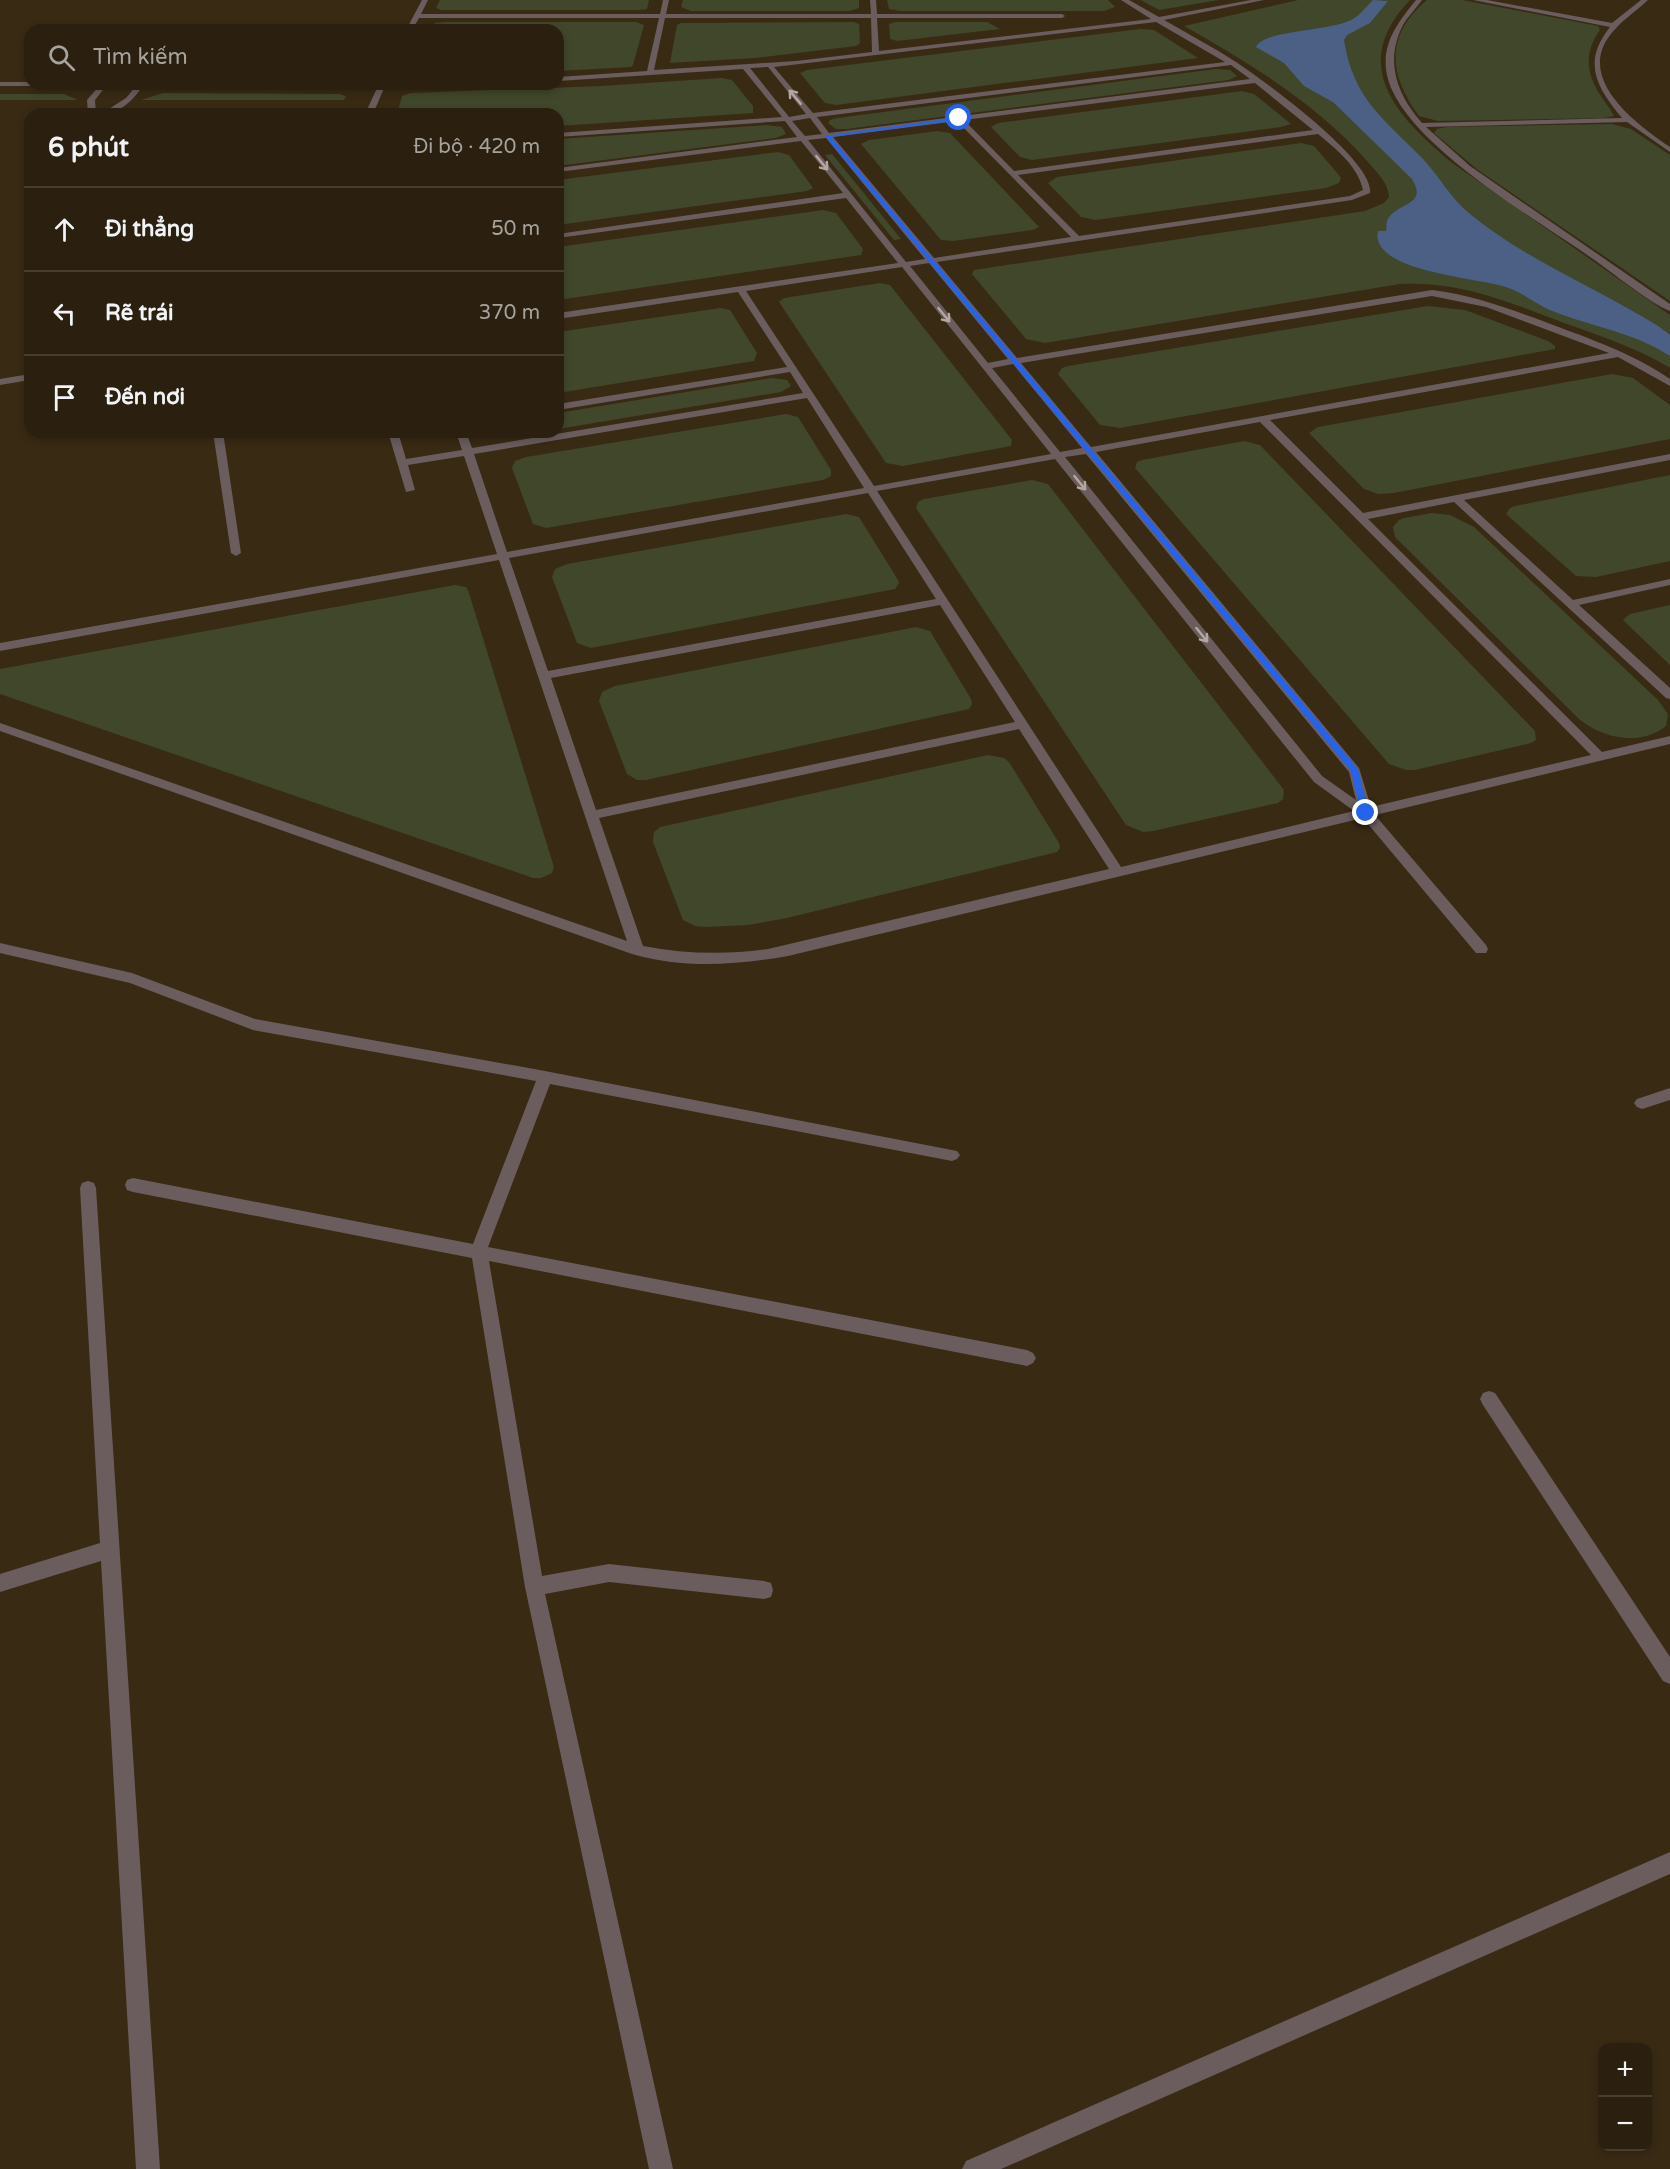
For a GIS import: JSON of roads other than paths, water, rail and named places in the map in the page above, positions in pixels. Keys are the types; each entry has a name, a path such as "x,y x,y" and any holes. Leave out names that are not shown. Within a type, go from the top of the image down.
{"street":[{"path":"412,24 425,0"},
{"path":"650,75 666,0"},
{"path":"873,0 876,53"},
{"path":"564,315 1352,198 1364,194 1368,189 1361,173 1321,131 1258,80 1124,0"},
{"path":"564,79 770,66 1156,20 1261,0"},
{"path":"1419,0 1403,17 1393,34 1388,59 1395,88 1419,125 1438,145 1467,168 1670,308"},
{"path":"1476,0 1612,25"},
{"path":"1645,0 1612,25 1599,45 1596,66 1605,91 1628,120 1670,150"},
{"path":"417,16 1062,16"},
{"path":"564,135 787,119 1232,63"},
{"path":"770,66 1355,771 1366,813"},
{"path":"746,68 1318,779 1366,813 1481,949"},
{"path":"564,169 1258,80"},
{"path":"0,84 24,84"},
{"path":"92,108 91,100 99,90"},
{"path":"115,108 129,100 136,90"},
{"path":"372,108 379,90"},
{"path":"959,118 1077,239"},
{"path":"1419,125 1628,120"},
{"path":"1013,173 1321,131"},
{"path":"564,235 848,195"},
{"path":"741,289 1118,872"},
{"path":"986,366 1432,293 1474,300 1620,354 1641,363 1670,383"},
{"path":"0,647 1620,354"},
{"path":"564,406 793,369"},
{"path":"0,382 24,378"},
{"path":"564,436 809,395"},
{"path":"1263,418 1600,757"},
{"path":"219,438 236,553"},
{"path":"395,438 410,490"},
{"path":"463,438 637,950"},
{"path":"402,463 551,438"},
{"path":"1361,517 1670,457"},
{"path":"1457,499 1670,695"},
{"path":"1571,604 1670,582"},
{"path":"543,676 943,602"},
{"path":"590,816 1022,724"},
{"path":"0,727 637,950 693,960 756,957 1670,740"},
{"path":"0,948 132,978 253,1024 952,1155"},
{"path":"545,1077 479,1250 534,1587 661,2169"},
{"path":"1642,1103 1670,1094"},
{"path":"133,1185 479,1250 1027,1358"},
{"path":"88,1188 148,2169"},
{"path":"1489,1399 1670,1674"},
{"path":"0,1583 109,1550"},
{"path":"534,1587 609,1573 764,1590"},
{"path":"974,2169 1670,1863"}],"water":[{"path":"1373,0 1388,1 1370,23 1347,35 1344,40 1355,78 1372,107 1423,159 1470,214 1514,246 1658,326 1670,335 1670,356 1629,336 1549,309 1506,287 1429,271 1408,264 1391,256 1380,245 1378,231 1386,231 1387,221 1391,215 1414,200 1416,188 1412,179 1333,102 1304,86 1284,63 1256,47 1262,41 1272,37 1330,26 1353,19"}]}
